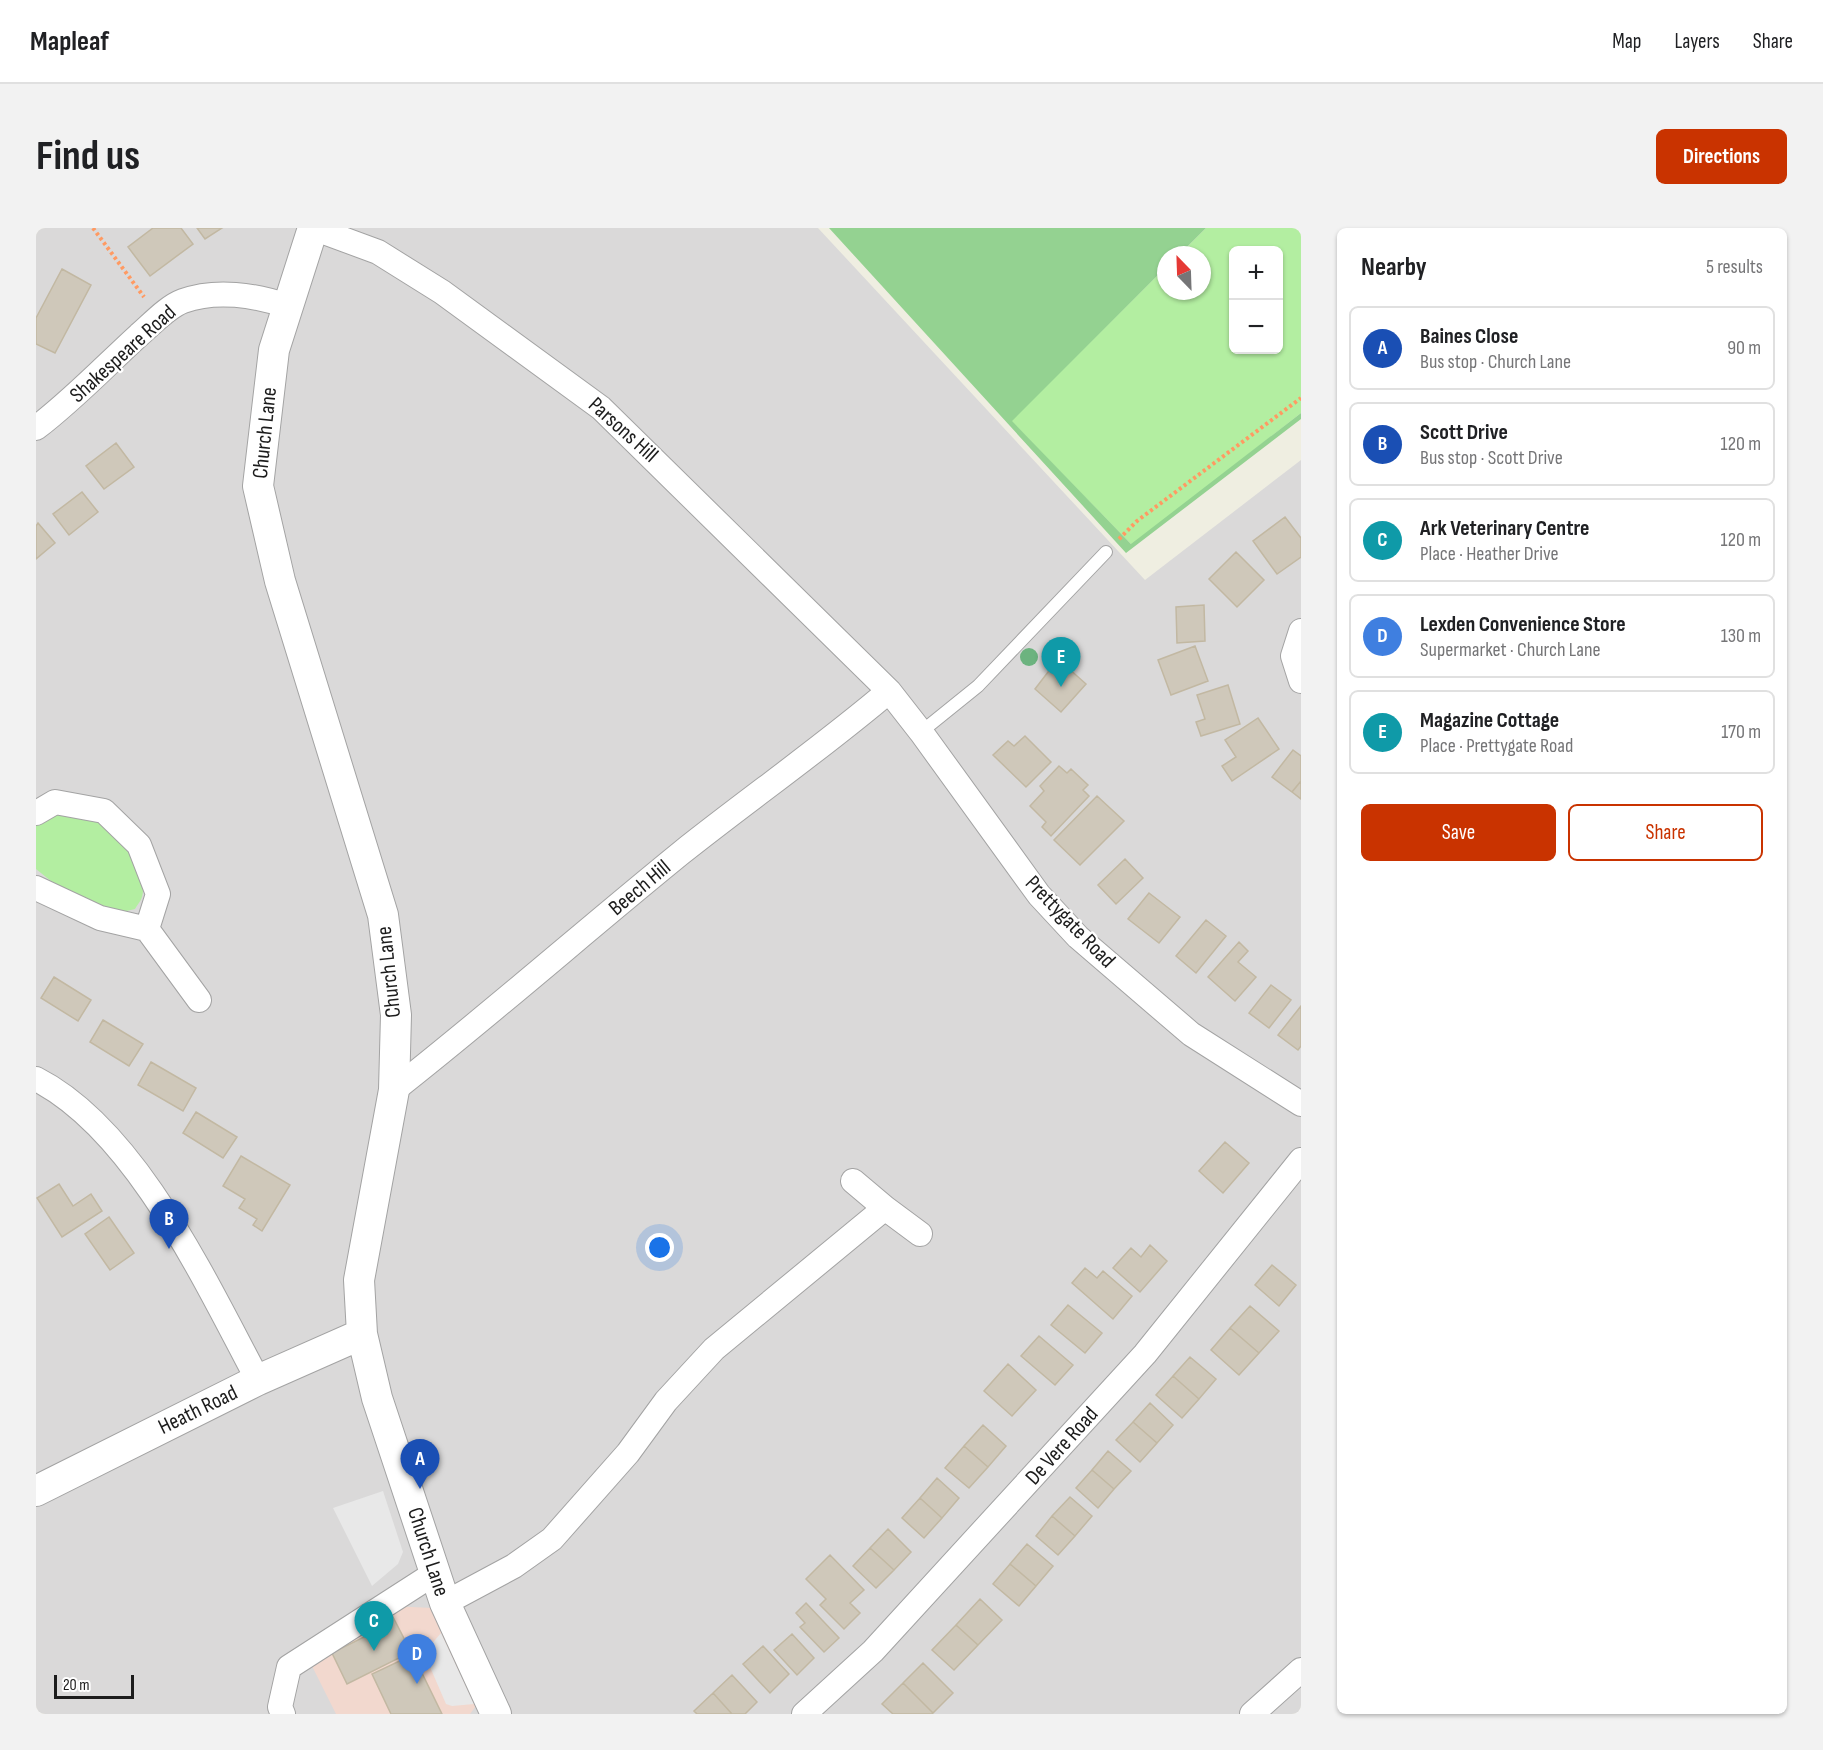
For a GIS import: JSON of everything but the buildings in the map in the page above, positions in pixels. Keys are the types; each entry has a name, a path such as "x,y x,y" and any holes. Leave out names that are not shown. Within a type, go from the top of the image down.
{"street":[{"name":"Church Lane","path":"313,228 274,350 258,486 280,581 383,915 396,1015 394,1090 359,1280 362,1334 377,1398 445,1603 496,1714"},
{"name":"Parsons Hill","path":"313,228 378,252 406,269 442,292 601,408 889,691"},
{"name":"Shakespeare Road","path":"36,428 59,411 159,318 182,301 222,295 257,296 287,306"},
{"path":"1301,632 1293,656 1301,681"},
{"name":"Prettygate Road","path":"889,691 1039,896 1078,937 1191,1034 1301,1104"},
{"name":"Beech Hill","path":"394,1090 688,848 774,780 834,737 889,691"},
{"path":"36,813 55,802 104,811 139,845 158,894 147,929"},
{"path":"36,888 100,918 147,929 199,1000"},
{"path":"36,1079 59,1090 96,1123 132,1164 190,1255 258,1380"},
{"name":"De Vere Road","path":"804,1714 873,1651 1145,1354 1301,1160"},
{"path":"853,1181 920,1234"},
{"path":"445,1603 514,1566 552,1539 628,1453 666,1401 714,1349 885,1208"},
{"name":"Heath Road","path":"36,1491 258,1380 362,1334"},
{"path":"283,1714 280,1707 290,1667 435,1573"},
{"path":"1251,1714 1301,1670"}],"lane":[{"path":"921,732 978,686 1106,552"}],"path":[{"path":"93,228 159,318"},
{"path":"1106,552 1137,520 1301,398"}],"shaded area":[{"path":"36,228 818,228 1145,580 1301,460 1301,1714 36,1714"},
{"path":"383,1491 403,1552 398,1564 372,1586 333,1508"},
{"path":"389,1606 433,1608 476,1706 470,1714 336,1714 309,1660"},
{"path":"441,1633 474,1704 452,1706 446,1704 424,1653"}],"green space":[{"path":"829,228 1206,228 1188,246 1157,246 1157,276 1012,421 1131,544 1301,413 1301,419 1126,553"},
{"path":"1206,228 1301,228 1301,413 1132,545 1011,421 1157,276 1157,300 1211,300 1211,246 1188,246"},
{"path":"60,814 98,822 122,840 134,859 142,880 142,897 135,909 118,913 62,890 36,869 36,822 47,816"}],"place":[{"name":"Magazine Cottage","path":"1061,687"},
{"name":"Scott Drive","path":"169,1249"},
{"name":"Baines Close","path":"420,1489"},
{"name":"Ark Veterinary Centre","path":"374,1651"},
{"name":"Lexden Convenience Store","path":"417,1684"}]}
